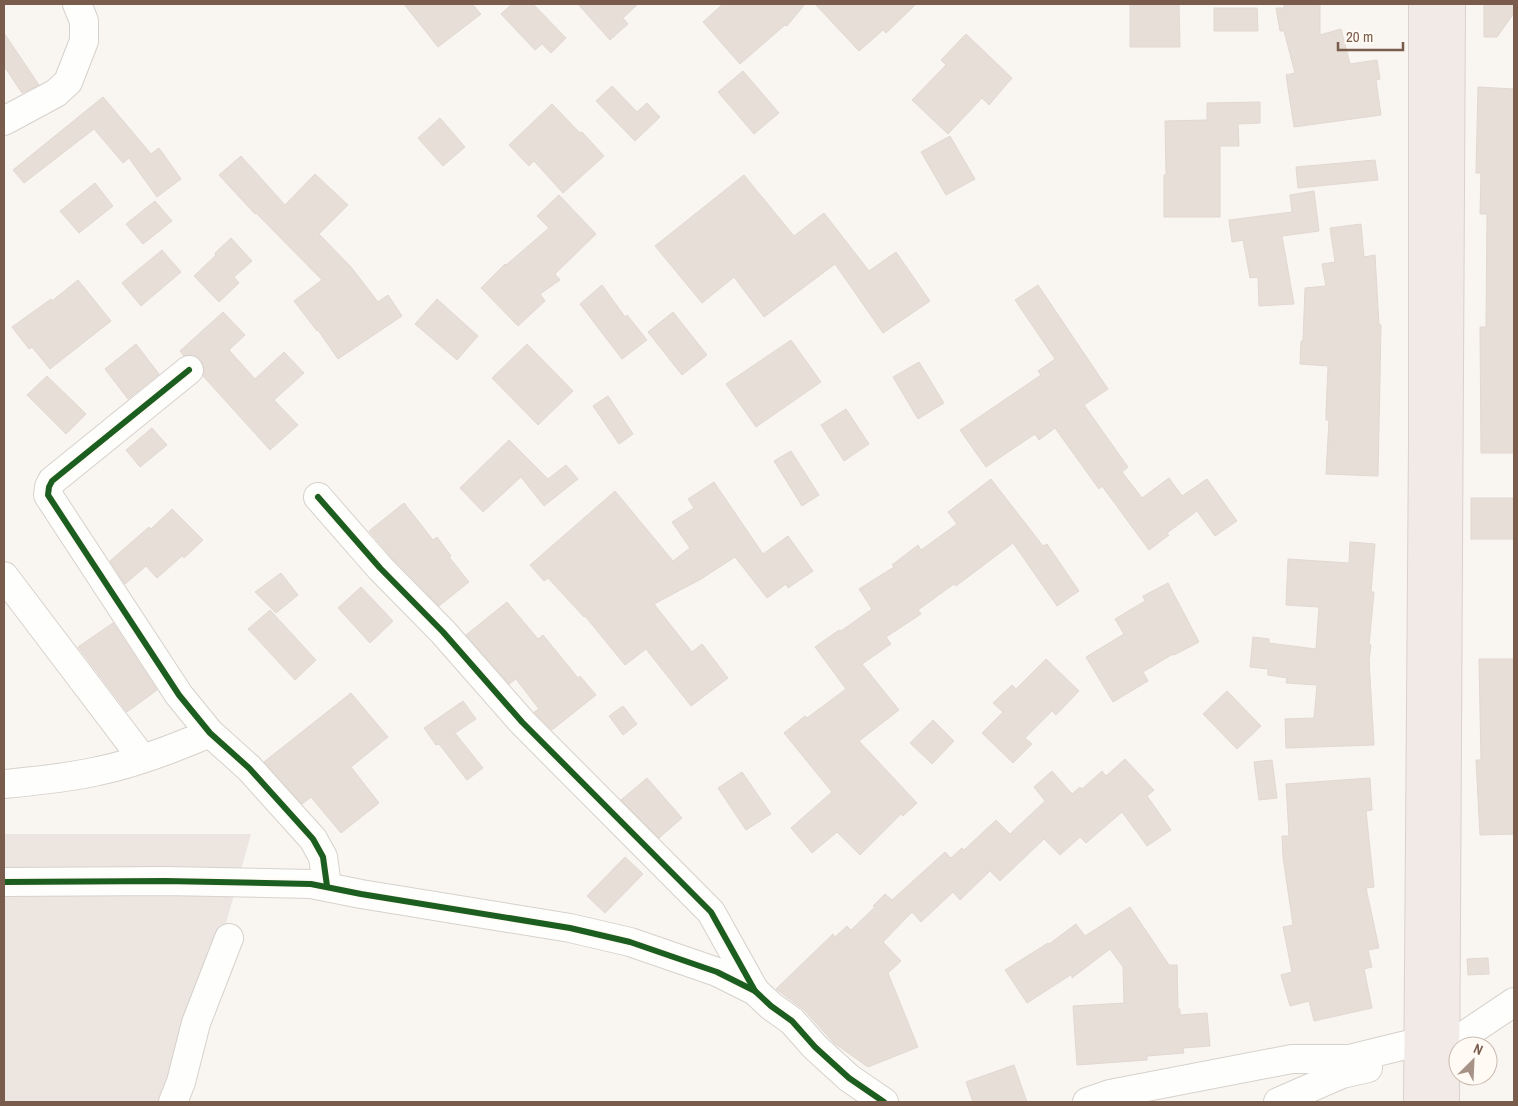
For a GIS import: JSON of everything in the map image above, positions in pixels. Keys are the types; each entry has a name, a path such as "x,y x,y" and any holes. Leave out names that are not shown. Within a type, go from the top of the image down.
{"highway":[{"path":"1418,1102 1423,453 1423,4"},
{"path":"1446,1102 1451,4"}],"street":[{"path":"4,121 56,93 68,82 84,41 84,21 77,4"},
{"path":"189,370 52,481 48,494 180,695 210,733 249,768 313,839 323,857 327,886"},
{"path":"318,497 380,568 443,632 522,722 711,912 755,991"},
{"path":"4,576 142,758"},
{"path":"4,784 98,771 142,758 210,733"},
{"path":"4,882 248,882 312,884 570,928 630,942 717,972 755,991 771,1006 792,1021 815,1047 849,1078 884,1102"},
{"path":"173,1102 181,1082 196,1023 229,938"},
{"path":"1087,1102 1110,1094 1292,1059 1349,1059 1418,1047 1447,1048 1514,1002"},
{"path":"1278,1102 1342,1074 1389,1063 1418,1047"}],"shaded area":[{"path":"4,834 251,834 176,1102 4,1102"}],"building":[{"path":"404,4 472,4 481,14 438,47"},
{"path":"512,4 533,4 566,38 551,53 542,44 535,50 501,14"},
{"path":"578,4 638,4 623,18 628,24 610,40"},
{"path":"723,4 805,4 787,26 785,25 740,64 703,22"},
{"path":"815,4 916,4 886,33 883,30 859,51"},
{"path":"1130,4 1179,4 1180,47 1130,47"},
{"path":"1284,4 1320,4 1320,35 1341,29 1350,64 1377,60 1380,79 1376,80 1381,115 1294,127 1286,75 1295,73 1284,31 1280,31 1276,8 1284,8"},
{"path":"1484,4 1514,4 1514,13 1497,37 1484,37"},
{"path":"1214,8 1257,8 1258,31 1214,31"},
{"path":"4,33 39,85 22,93 4,66"},
{"path":"966,34 1012,78 989,105 982,98 948,134 912,100 946,65 941,60"},
{"path":"743,71 779,113 754,134 718,92"},
{"path":"612,86 637,112 647,103 660,117 635,141 596,101"},
{"path":"1478,87 1514,89 1514,453 1481,453 1480,327 1486,327 1487,214 1480,214 1481,173 1476,173"},
{"path":"103,97 151,154 159,148 181,179 157,197 129,158 123,163 94,129 24,183 13,170"},
{"path":"1260,102 1260,123 1238,124 1239,146 1220,146 1220,217 1164,217 1164,175 1166,175 1165,121 1207,120 1207,103"},
{"path":"552,104 604,156 563,193 534,161 529,166 509,145"},
{"path":"440,118 465,147 443,166 418,138"},
{"path":"950,136 975,179 946,195 921,152"},
{"path":"241,156 285,205 315,174 348,205 319,234 351,267 378,302 388,295 402,316 338,359 318,330 294,301 322,280 255,214 219,175"},
{"path":"1375,160 1378,180 1298,188 1296,167"},
{"path":"744,175 794,236 824,213 869,271 896,252 930,301 883,333 835,264 764,317 734,277 702,303 655,246"},
{"path":"95,183 113,206 79,233 60,211"},
{"path":"1314,191 1319,231 1282,236 1294,304 1259,306 1258,277 1250,278 1243,240 1232,242 1229,220 1292,212 1290,195"},
{"path":"559,195 596,234 555,274 560,280 540,294 545,301 518,326 481,288 505,264 549,228 537,216"},
{"path":"155,201 172,221 143,244 126,224"},
{"path":"1361,224 1364,257 1375,255 1379,325 1381,325 1378,476 1326,474 1329,420 1326,420 1328,366 1300,364 1305,288 1326,286 1322,264 1335,262 1330,228"},
{"path":"231,238 252,261 234,277 239,283 219,302 194,276"},
{"path":"162,250 181,272 141,306 122,283"},
{"path":"78,280 111,321 50,369 32,347 29,349 12,327 51,299 52,301"},
{"path":"602,285 625,317 627,315 647,340 622,359 580,304"},
{"path":"1038,285 1108,389 1084,405 1128,467 1122,472 1142,498 1169,478 1182,496 1207,479 1237,521 1215,536 1197,511 1167,533 1169,535 1149,550 1102,486 1099,489 1055,428 1039,440 1035,434 986,467 960,430 1041,375 1038,371 1055,359 1015,300"},
{"path":"437,299 478,336 457,360 415,324"},
{"path":"223,312 245,335 229,350 255,379 284,352 304,373 274,400 298,425 270,450 203,376 204,368 201,360 194,355 184,356 180,351"},
{"path":"673,312 707,355 682,375 648,332"},
{"path":"791,340 821,382 756,427 726,384"},
{"path":"136,344 159,374 128,399 105,369"},
{"path":"527,344 573,391 538,425 492,378"},
{"path":"919,362 944,403 918,419 893,377"},
{"path":"47,376 86,414 66,434 27,395"},
{"path":"608,396 633,434 619,444 593,406"},
{"path":"846,409 869,444 844,461 821,425"},
{"path":"152,428 167,445 140,467 126,450"},
{"path":"509,440 548,479 566,465 578,479 544,506 521,477 483,512 460,488"},
{"path":"791,451 819,495 802,506 774,461"},
{"path":"991,479 1043,546 1047,544 1079,591 1057,606 1013,543 956,586 954,584 918,610 921,614 886,637 891,644 862,664 899,710 859,741 917,803 903,816 901,814 860,855 837,832 812,853 791,828 832,792 784,733 805,716 807,718 846,689 815,647 872,609 859,589 894,567 892,565 918,545 921,550 957,524 948,512"},
{"path":"714,482 763,554 788,536 813,571 788,588 786,584 767,598 735,557 701,579 654,604 692,652 702,644 728,678 691,706 646,649 625,665 585,616 548,578 544,581 530,565 615,491 673,561 690,548 672,522 694,508 688,499"},
{"path":"1471,498 1514,498 1514,539 1471,539"},
{"path":"404,503 433,540 437,537 451,556 449,557 469,582 439,606 391,557 369,531"},
{"path":"172,509 203,540 184,558 182,556 157,578 146,566 125,584 110,561 149,527 151,529"},
{"path":"1350,542 1375,544 1371,592 1374,592 1369,645 1371,645 1369,660 1374,745 1286,748 1285,719 1314,718 1317,685 1286,683 1287,678 1268,675 1268,669 1250,667 1253,637 1269,639 1269,643 1316,649 1319,607 1286,605 1288,559 1349,563"},
{"path":"281,573 298,595 276,613 255,592"},
{"path":"1168,583 1199,642 1173,654 1143,672 1148,681 1113,702 1086,657 1124,634 1115,619 1145,601 1143,596"},
{"path":"361,587 393,621 370,643 338,608"},
{"path":"507,602 538,639 543,635 578,678 580,676 596,695 552,730 534,712 539,709 516,679 509,684 466,635"},
{"path":"270,610 316,660 295,680 248,629"},
{"path":"113,623 157,690 127,712 78,647"},
{"path":"1046,659 1079,691 1056,715 1052,711 1025,738 1032,744 1013,763 982,733 1003,712 993,703 1012,685 1016,689"},
{"path":"1479,659 1514,659 1514,834 1480,835 1476,760 1481,760"},
{"path":"1227,691 1261,726 1237,749 1203,714"},
{"path":"351,693 388,737 351,767 379,803 341,833 311,797 302,804 264,762"},
{"path":"463,701 476,719 455,733 483,768 467,780 439,744 436,745 424,728"},
{"path":"623,706 637,724 623,735 609,716"},
{"path":"933,720 954,741 932,764 910,743"},
{"path":"1125,759 1154,790 1147,796 1171,830 1147,846 1122,812 1086,843 1080,837 1060,855 1044,839 1000,881 990,871 960,900 953,892 921,922 912,912 883,942 901,961 888,973 918,1047 868,1067 834,1043 804,1010 776,989 833,934 835,937 847,926 851,930 875,907 873,906 885,894 892,900 945,852 951,858 962,848 964,850 996,820 1010,834 1045,801 1034,787 1052,771 1072,794 1080,787 1082,789 1102,771 1106,776"},
{"path":"1272,760 1277,798 1259,800 1254,762"},
{"path":"742,772 771,814 746,830 718,788"},
{"path":"647,778 682,818 659,838 621,800"},
{"path":"1370,778 1372,810 1366,811 1374,887 1366,888 1379,948 1368,950 1372,967 1364,969 1372,1008 1314,1021 1309,1001 1290,1006 1281,975 1292,972 1283,927 1293,925 1283,857 1282,836 1289,836 1286,784"},
{"path":"625,857 643,874 605,913 587,896"},
{"path":"1130,907 1169,965 1177,965 1178,1009 1180,1009 1180,1015 1207,1013 1210,1046 1183,1048 1184,1053 1147,1056 1147,1060 1077,1065 1073,1006 1124,1003 1123,967 1110,949 1072,978 1072,974 1027,1003 1005,970 1049,944 1076,924 1085,936"},
{"path":"1488,958 1489,974 1468,975 1467,959"},
{"path":"1014,1065 1027,1102 973,1102 966,1082"}],"cycle path":[{"path":"189,370 52,481 48,495 179,695 210,733 249,768 313,839 323,857 327,886"},
{"path":"318,497 380,568 443,632 522,722 711,912 755,991"},
{"path":"4,882 165,881 311,884 570,928 630,942 717,972 755,991 771,1006 792,1021 815,1047 849,1078 884,1102"}]}
